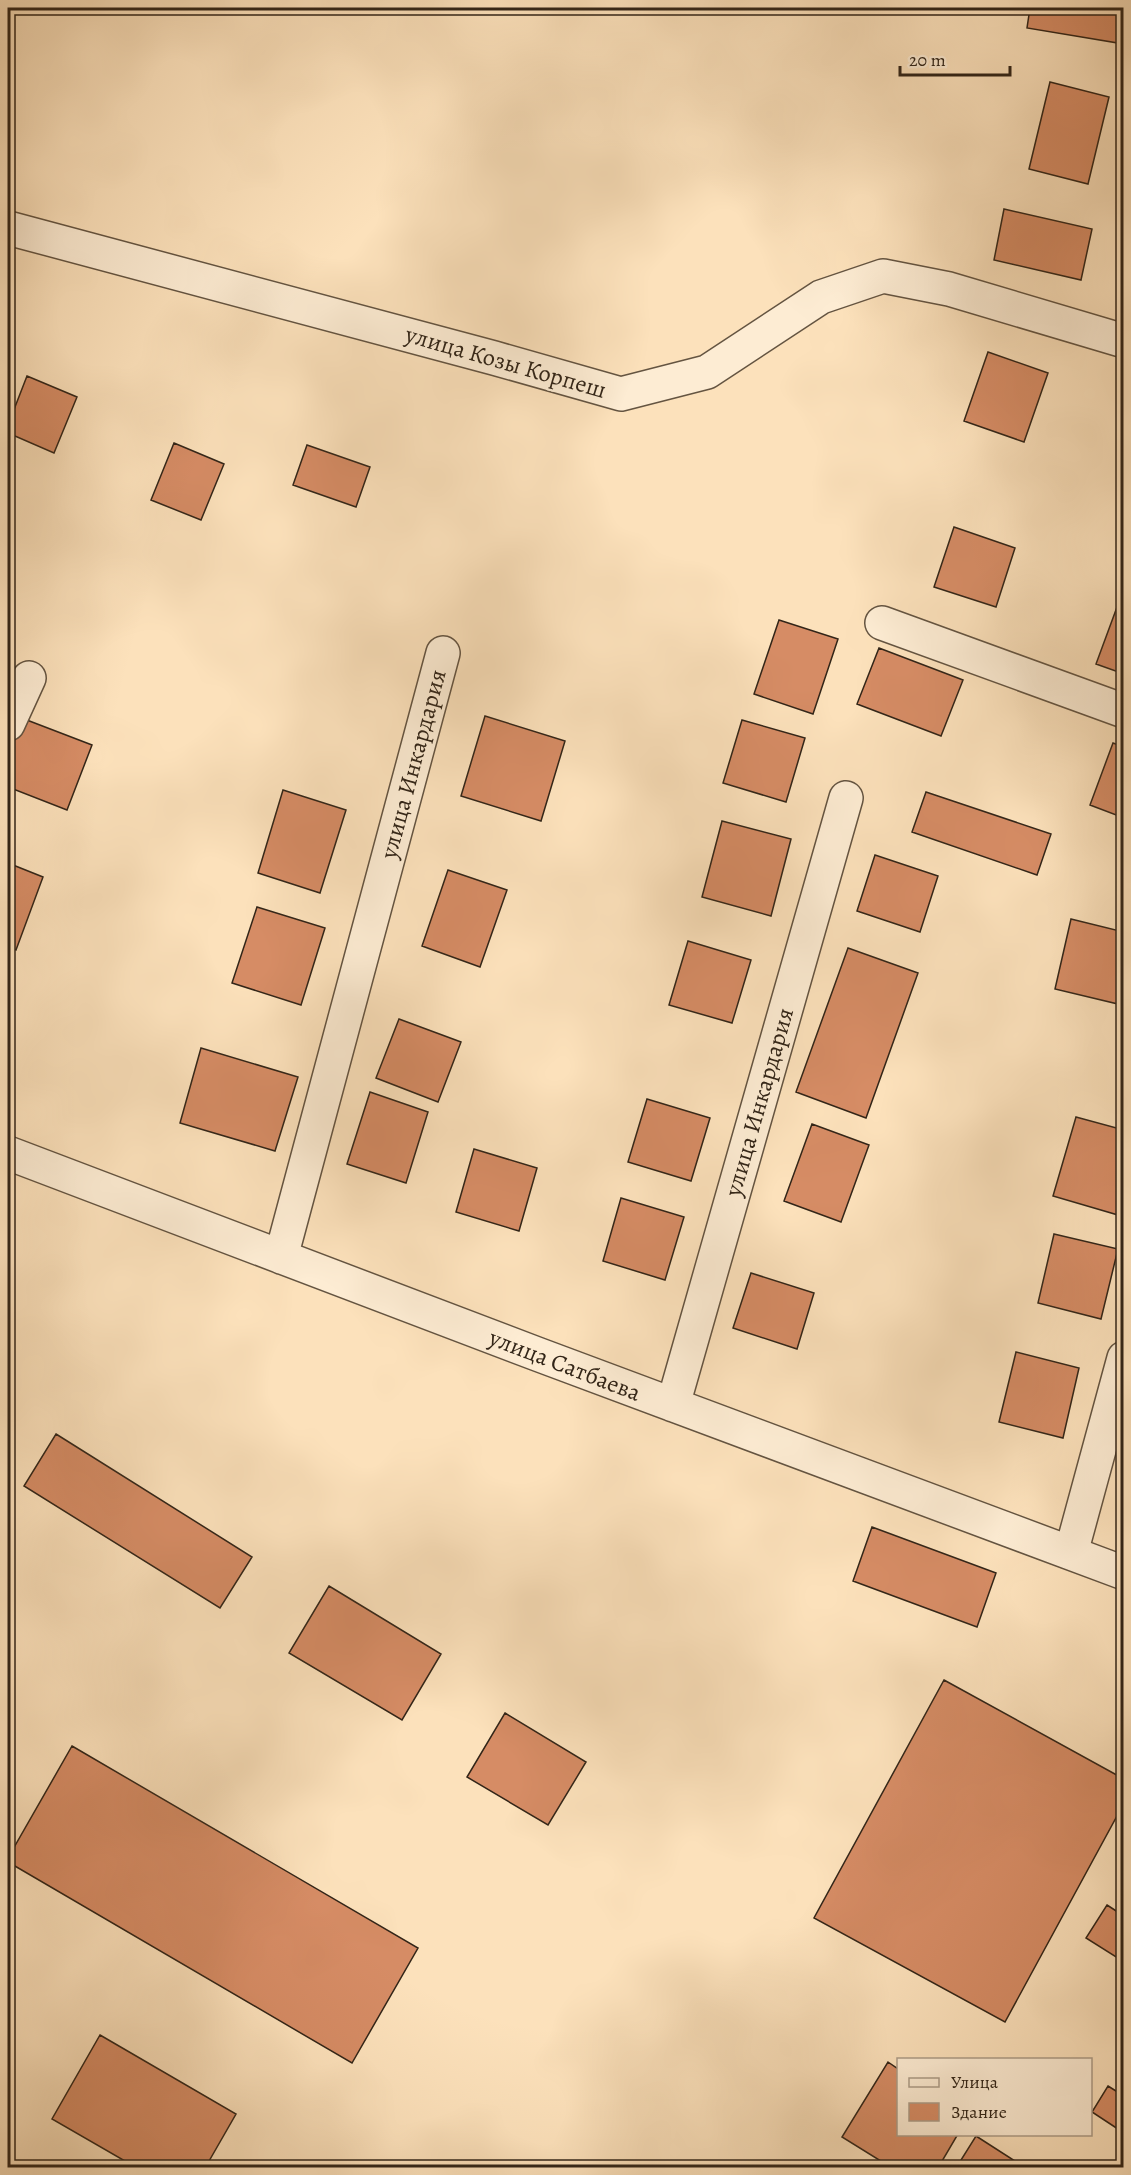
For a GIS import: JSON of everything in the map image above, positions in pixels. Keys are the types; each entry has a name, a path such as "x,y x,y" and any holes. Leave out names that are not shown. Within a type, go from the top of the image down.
{"street":[{"name":"улица Козы Корпеш","path":"8,228 621,394 707,372 820,297 883,276 949,289 1124,341"},
{"path":"882,623 1124,711"},
{"name":"улица Инкардария","path":"281,1257 442,653"},
{"path":"8,724 29,678"},
{"name":"улица Инкардария","path":"673,1405 846,798"},
{"name":"улица Сатбаева","path":"8,1153 1124,1573"},
{"path":"1071,1553 1124,1358"}],"building":[{"path":"1030,8 1124,8 1124,44 1027,28"},
{"path":"1050,82 1109,97 1088,184 1029,169"},
{"path":"1004,209 1092,229 1081,280 994,260"},
{"path":"988,352 1048,373 1024,442 964,421"},
{"path":"27,376 77,397 54,453 8,433 8,425"},
{"path":"174,443 224,464 201,520 151,500"},
{"path":"307,445 370,467 356,507 293,485"},
{"path":"954,527 1015,548 996,607 934,587"},
{"path":"1120,599 1124,600 1124,674 1096,664"},
{"path":"779,620 838,639 813,714 754,694"},
{"path":"879,648 963,680 941,736 857,704"},
{"path":"485,716 565,741 541,821 461,796"},
{"path":"19,717 92,745 67,810 8,787 8,748"},
{"path":"742,720 805,738 786,802 723,783"},
{"path":"1113,743 1124,747 1124,818 1090,805"},
{"path":"283,790 346,810 320,893 258,873"},
{"path":"926,792 1051,834 1037,875 912,832"},
{"path":"722,821 791,839 771,916 702,897"},
{"path":"875,855 938,876 920,932 857,911"},
{"path":"8,863 43,877 16,950 8,946"},
{"path":"448,870 507,890 480,967 422,946"},
{"path":"257,907 325,928 301,1005 232,983"},
{"path":"1071,919 1124,932 1124,982 1118,1004 1055,989"},
{"path":"688,941 751,960 732,1023 669,1005"},
{"path":"848,948 918,973 866,1118 796,1092"},
{"path":"399,1019 461,1042 438,1102 376,1078"},
{"path":"201,1048 298,1077 275,1151 180,1123"},
{"path":"370,1092 428,1112 406,1183 347,1164"},
{"path":"647,1099 710,1118 691,1181 628,1162"},
{"path":"1076,1117 1124,1130 1124,1195 1118,1215 1053,1196"},
{"path":"812,1124 869,1145 841,1222 784,1201"},
{"path":"474,1149 537,1168 519,1231 456,1212"},
{"path":"621,1198 684,1217 665,1280 603,1261"},
{"path":"1054,1234 1118,1249 1101,1319 1038,1303"},
{"path":"751,1273 814,1293 797,1349 733,1328"},
{"path":"1016,1352 1079,1368 1063,1438 999,1422"},
{"path":"56,1434 252,1557 220,1608 24,1486"},
{"path":"872,1527 996,1573 977,1627 853,1581"},
{"path":"329,1586 441,1654 402,1720 289,1653"},
{"path":"944,1680 1124,1779 1124,1803 1005,2022 814,1918"},
{"path":"505,1713 586,1762 548,1825 467,1777"},
{"path":"72,1746 418,1948 352,2063 8,1862 8,1858"},
{"path":"1107,1905 1124,1916 1124,1962 1086,1938"},
{"path":"100,2035 236,2114 205,2168 137,2168 52,2119"},
{"path":"888,2062 897,2068 897,2136 957,2136 938,2168 892,2168 842,2137"},
{"path":"1108,2086 1124,2096 1124,2133 1092,2112"},
{"path":"976,2136 1015,2161 1011,2168 956,2168"}]}
